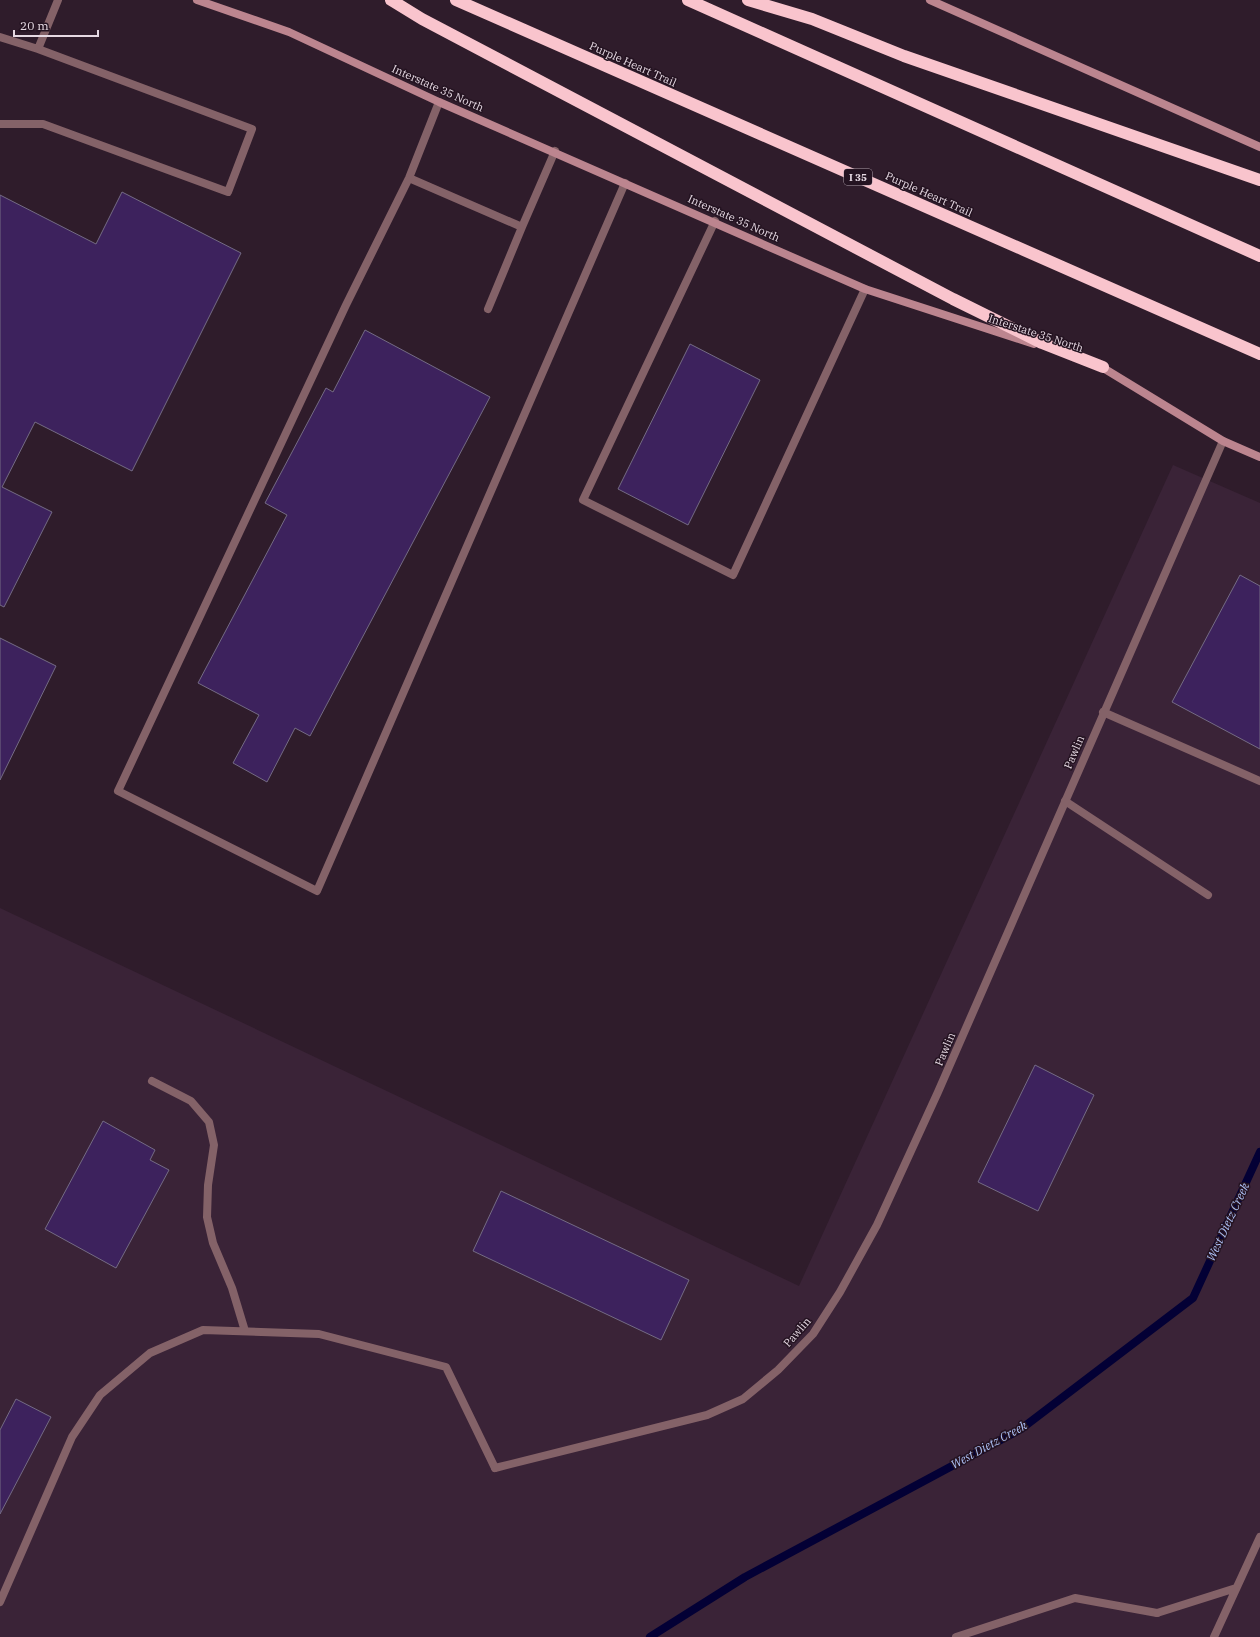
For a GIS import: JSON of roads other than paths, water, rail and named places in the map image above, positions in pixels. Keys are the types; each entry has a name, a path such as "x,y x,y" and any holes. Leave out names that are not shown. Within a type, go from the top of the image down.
{"highway":[{"path":"391,0 436,26 946,296 1042,343 1104,367"},
{"name":"Purple Heart Trail","path":"456,0 1260,354"},
{"path":"688,0 1260,256"},
{"path":"748,0 812,19 904,56 1260,180"}],"main road":[{"name":"Interstate 35 North","path":"198,0 289,32 439,102 715,221 865,289 1104,367 1223,441 1260,457"},
{"path":"930,0 1260,147"}],"street":[{"path":"38,49 58,0"},
{"path":"0,36 252,129 228,192 43,124 0,124"},
{"path":"439,102 409,178 343,312 118,791 317,891 625,183"},
{"path":"488,309 555,151"},
{"path":"409,178 522,227"},
{"path":"715,221 583,500 733,575 865,289"},
{"name":"Pawlin","path":"245,1332 319,1334 446,1368 495,1468 707,1415 743,1399 778,1370 813,1334 840,1292 877,1225 938,1092 1103,712 1223,441"},
{"path":"1103,712 1260,781"},
{"path":"1065,801 1208,895"},
{"path":"0,1602 72,1437 100,1395 150,1353 203,1330 245,1332 230,1282 213,1243 207,1217 208,1185 214,1145 209,1122 191,1101 152,1081"},
{"path":"1214,1637 1260,1537"},
{"path":"956,1637 1075,1598 1157,1613 1236,1588"}],"waterway":[{"name":"West Dietz Creek","path":"650,1637 745,1577 1021,1429 1193,1298 1260,1152"}]}
